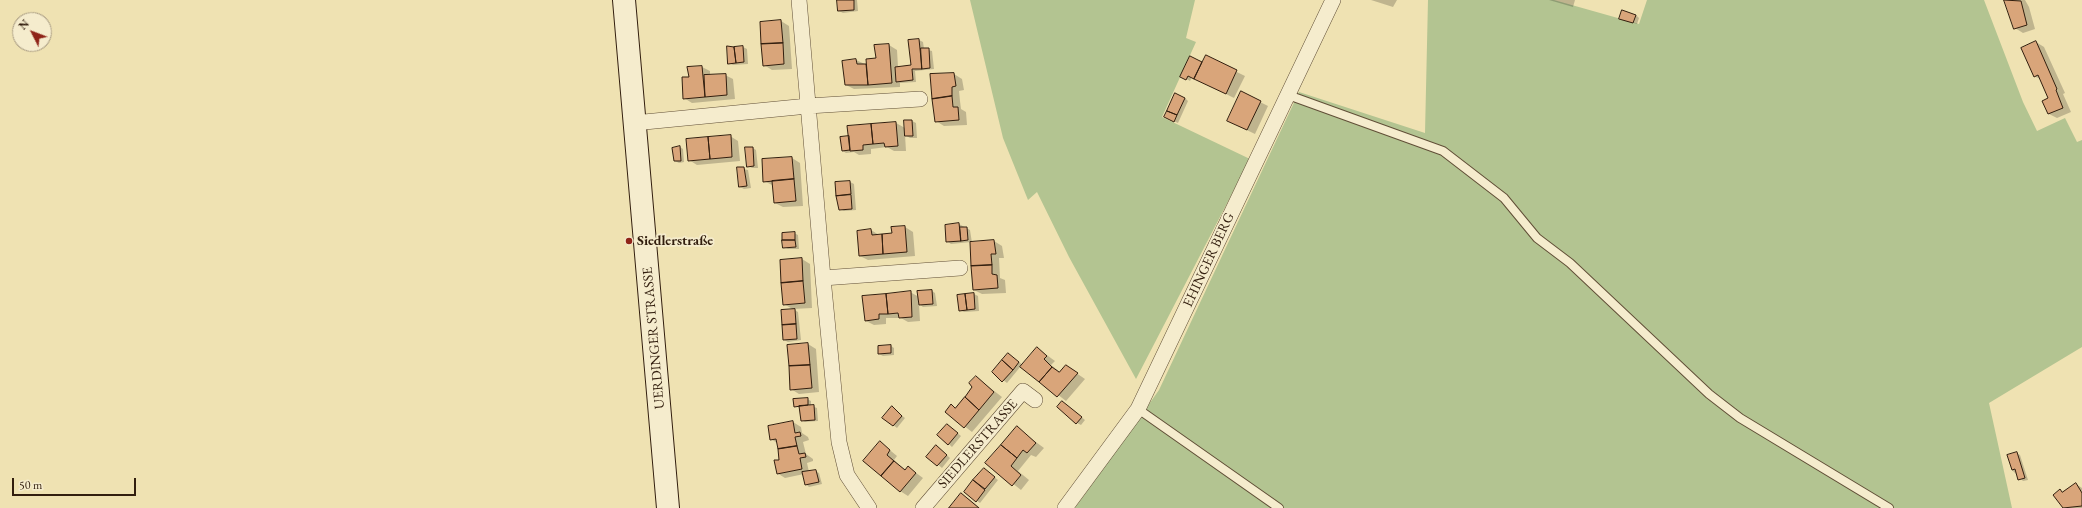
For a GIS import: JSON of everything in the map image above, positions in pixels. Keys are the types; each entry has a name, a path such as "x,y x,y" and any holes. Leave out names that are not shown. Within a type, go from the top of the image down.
{"main road":[{"name":"UERDINGER STRASSE","path":"624,0 668,508"}],"street":[{"path":"799,0 839,442 847,475 869,508"},
{"name":"EHINGER BERG","path":"1066,508 1138,409 1333,0"},
{"path":"634,123 808,106 920,99"},
{"path":"823,278 960,268"},
{"name":"SIEDLERSTRASSE","path":"923,508 1023,391 1035,400"}],"lane":[{"path":"1288,95 1443,151 1504,198 1537,238 1570,263 1708,394 1740,418 1890,508"},
{"path":"1138,409 1279,508"}],"green space":[{"path":"970,0 1195,0 1186,38 1196,42 1162,117 1250,159 1136,379 1069,257 1037,192 1028,200 1003,138"},
{"path":"1428,0 1554,0 1639,24 1647,0 1984,0 2023,102 2037,131 2065,118 2077,142 2082,140 2082,347 1989,403 2012,508 1075,508 1159,390 1299,92 1425,133"}],"building":[{"path":"837,0 854,0 854,10 838,11"},
{"path":"2004,0 2021,1 2027,25 2014,29"},
{"path":"1622,10 1636,15 1633,23 1619,19"},
{"path":"781,20 783,43 761,44 760,22"},
{"path":"919,39 922,69 912,69 913,80 896,82 895,67 911,65 908,40"},
{"path":"2036,41 2057,89 2056,90 2063,108 2048,114 2042,101 2048,98 2038,75 2034,77 2021,48"},
{"path":"783,43 784,64 763,66 761,44"},
{"path":"889,44 892,83 868,85 866,59 876,58 874,45"},
{"path":"727,46 734,47 736,63 728,64"},
{"path":"743,46 744,62 736,63 734,47"},
{"path":"921,48 929,48 930,68 922,69"},
{"path":"1206,55 1237,70 1226,94 1194,79"},
{"path":"1190,56 1202,62 1194,79 1188,76 1186,80 1180,77"},
{"path":"856,59 857,64 866,64 868,85 845,85 842,61"},
{"path":"702,66 705,97 683,99 682,77 689,77 687,67"},
{"path":"954,73 956,86 952,87 952,96 932,99 930,74"},
{"path":"726,74 727,95 705,97 704,75"},
{"path":"1241,91 1261,101 1247,130 1227,121"},
{"path":"1175,93 1185,98 1177,115 1167,111"},
{"path":"952,96 953,107 958,107 959,120 935,122 932,99"},
{"path":"1167,111 1177,115 1174,122 1164,117"},
{"path":"904,120 912,120 913,136 905,136"},
{"path":"896,122 898,146 885,147 884,143 873,144 871,124"},
{"path":"871,124 873,144 863,145 863,150 850,151 847,126"},
{"path":"731,135 732,157 710,159 708,137"},
{"path":"849,136 850,150 842,151 840,137"},
{"path":"708,137 710,159 688,161 686,139"},
{"path":"680,146 681,161 674,161 672,148"},
{"path":"745,147 753,147 754,166 747,167"},
{"path":"792,157 794,179 763,182 762,159"},
{"path":"737,167 744,167 747,186 739,187"},
{"path":"794,179 796,201 774,203 772,181"},
{"path":"850,181 851,194 836,196 835,182"},
{"path":"851,195 852,209 839,210 836,196"},
{"path":"959,223 961,241 946,242 945,225"},
{"path":"905,226 907,252 883,254 882,234 892,233 891,227"},
{"path":"960,227 967,227 968,240 961,241"},
{"path":"871,229 872,235 882,234 883,254 859,256 857,231"},
{"path":"795,232 795,240 782,240 782,233"},
{"path":"782,240 795,240 796,247 783,248"},
{"path":"994,240 996,254 991,254 992,265 971,266 970,242"},
{"path":"802,258 803,281 781,283 780,260"},
{"path":"992,265 992,274 997,275 998,288 973,290 971,266"},
{"path":"803,281 805,303 783,305 781,283"},
{"path":"932,290 933,304 919,305 917,291"},
{"path":"911,291 912,317 899,318 898,313 888,314 886,294"},
{"path":"974,293 975,309 967,310 965,294"},
{"path":"886,294 888,314 879,314 879,319 865,321 862,296"},
{"path":"965,294 967,310 959,311 957,295"},
{"path":"795,309 796,324 782,325 781,310"},
{"path":"796,324 797,339 783,340 782,325"},
{"path":"808,343 810,365 789,366 787,345"},
{"path":"891,345 891,353 878,354 878,346"},
{"path":"1037,347 1047,356 1044,359 1052,367 1039,382 1020,367"},
{"path":"1008,353 1019,362 1013,370 1002,360"},
{"path":"1002,360 1013,370 1002,382 992,372"},
{"path":"810,365 812,388 790,390 789,366"},
{"path":"1066,365 1078,373 1057,397 1039,382 1052,367 1059,372"},
{"path":"976,376 994,392 979,410 965,397 972,387 969,383"},
{"path":"965,397 979,410 964,428 945,412 951,404 955,408"},
{"path":"808,398 808,405 794,407 793,399"},
{"path":"1062,401 1082,417 1076,424 1057,407"},
{"path":"814,405 815,420 801,421 799,406"},
{"path":"892,406 902,416 893,426 882,418"},
{"path":"793,421 795,433 800,432 801,436 795,437 797,446 778,449 776,439 770,440 768,426"},
{"path":"947,424 958,433 948,445 937,435"},
{"path":"1017,426 1036,443 1027,453 1023,450 1017,458 1001,445"},
{"path":"880,441 890,450 887,455 894,461 881,476 863,461"},
{"path":"936,445 947,455 937,466 926,457"},
{"path":"1001,445 1017,458 1011,466 1021,475 1012,486 985,463"},
{"path":"797,446 799,454 805,453 806,457 800,458 802,469 777,474 774,460 779,460 778,449"},
{"path":"2017,452 2025,478 2018,480 2015,469 2012,470 2007,455"},
{"path":"894,461 905,470 908,466 916,473 900,492 881,476"},
{"path":"984,468 995,477 985,489 973,480"},
{"path":"816,470 819,482 805,485 802,472"},
{"path":"973,480 985,490 976,502 964,492"},
{"path":"2076,483 2082,493 2082,506 2063,508 2053,495 2060,489 2062,492"},
{"path":"961,493 979,508 949,508"}],"place":[{"name":"Siedlerstraße","path":"629,241"}]}
